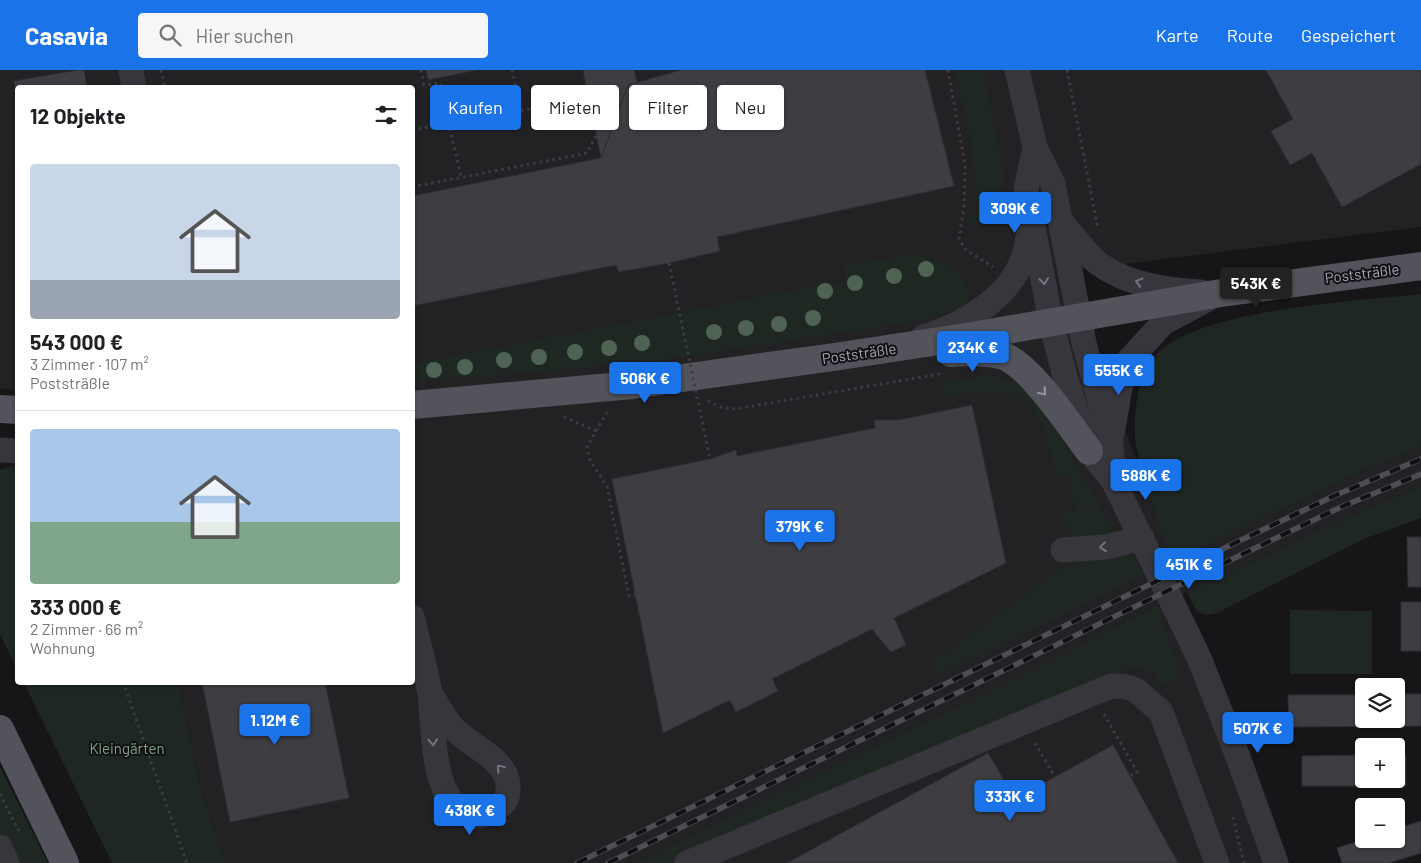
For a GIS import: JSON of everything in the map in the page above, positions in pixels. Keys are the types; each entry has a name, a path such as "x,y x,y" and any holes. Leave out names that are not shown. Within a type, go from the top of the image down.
{"main road":[{"name":"Poststräßle","path":"415,405 632,385 871,352 1222,293 1421,266"},
{"path":"834,357 898,358 974,351 1002,356 1023,368 1100,447"},
{"path":"0,409 15,410"},
{"path":"0,729 65,863"}],"street":[{"path":"131,70 134,85"},
{"path":"1017,70 1035,147 1053,184 1088,357 1100,447"},
{"path":"1035,147 1026,190 1051,322 1064,373 1200,660 1238,757 1276,863"},
{"path":"871,352 945,331 975,314 1000,293 1012,278 1024,256 1032,218"},
{"path":"1059,220 1103,266 1136,282 1160,287 1222,293"},
{"path":"1100,447 1129,360 1163,323 1222,293"},
{"path":"0,450 15,451"},
{"path":"1063,550 1106,547 1142,538"},
{"path":"415,629 430,693 434,753 440,777 451,799 460,810 474,816 493,811 504,804 508,795 509,782 505,772 488,754 474,746 454,729 430,693"},
{"path":"687,863 1111,686 1124,686 1136,690 1161,712 1217,863"},
{"path":"0,847 7,863"}],"path":[{"path":"161,70 164,85"},
{"path":"421,70 424,85 440,83 440,85"},
{"path":"512,70 515,85"},
{"path":"948,70 965,165 964,208 959,239 966,250 1012,278"},
{"path":"1066,70 1099,234 1106,255 1103,266"},
{"path":"521,111 531,109"},
{"path":"415,129 430,127"},
{"path":"451,130 461,177"},
{"path":"415,186 587,153 596,136"},
{"path":"452,159 457,157"},
{"path":"669,263 710,459"},
{"path":"610,407 587,447 590,460 607,487 629,596 635,595"},
{"path":"563,416 596,431"},
{"path":"124,685 187,863"},
{"path":"1102,710 1137,772 1130,776"},
{"path":"1034,740 1054,777"},
{"path":"0,794 25,842"}],"shaded area":[{"path":"0,70 1421,70 1421,227 1068,271 1173,562 1331,485 1421,447 1421,486 1346,518 1158,606 1187,611 1275,863 225,863 200,785 178,685 415,685 415,85 15,85 15,391 0,388"}],"green space":[{"path":"954,70 983,70 1004,175 1001,192 991,213 978,223 970,225 975,191 969,128"},
{"path":"908,255 935,260 953,269 965,282 968,291 965,306 930,319 664,360 512,374 415,379 415,364 846,280 843,265"},
{"path":"1421,294 1421,447 1331,485 1173,562 1143,474 1135,438 1135,414 1138,393 1149,364 1155,356 1176,340 1205,327 1241,318 1320,304"},
{"path":"991,375 1014,383 1027,391 1049,417 1115,533 1074,539 1067,531 1061,506 1076,513 1069,478 1055,473 1044,431 1031,407 1021,398 1009,392 993,391 947,396 943,383"},
{"path":"15,465 15,665 0,634 0,470"},
{"path":"1421,486 1421,518 1364,539 1217,613 1207,615 1197,612 1187,592 1346,518"},
{"path":"1129,548 1143,576 937,676 934,661 1069,563 1107,551"},
{"path":"1157,606 1181,676 1161,686 1153,672 1138,669 1121,671 675,863 635,863 1012,681"},
{"path":"1290,610 1372,611 1372,674 1290,674"},
{"name":"Kleingärten","path":"25,685 178,685 200,785 225,863 112,863"},
{"path":"0,767 48,863 0,863"}],"building":[{"path":"84,70 86,85 15,86 14,81"},
{"path":"426,70 477,70 428,80"},
{"path":"583,70 634,70 637,82 628,85 619,109 619,85 586,85"},
{"path":"681,70 925,70 954,186 717,237 720,251 669,263 619,272 616,265 415,305 415,195 601,158 611,130 619,130 619,109 628,85"},
{"path":"1266,70 1421,70 1421,164 1342,207 1312,153 1290,165 1271,131 1293,119"},
{"path":"595,130 611,130 601,158"},
{"path":"972,405 1006,563 894,618 906,645 891,652 872,629 772,679 778,691 736,712 730,700 663,733 612,479 710,459 736,450 737,456 875,428 874,420 899,420"},
{"path":"1407,537 1421,537 1421,587 1408,587"},
{"path":"1401,602 1421,602 1421,651 1401,651"},
{"path":"203,685 326,685 349,798 230,822"},
{"path":"1405,694 1421,694 1421,726 1405,726"},
{"path":"1288,695 1355,695 1355,726 1289,727"},
{"path":"1113,745 1178,863 787,863 988,753 1015,799"},
{"path":"1355,755 1355,786 1302,786 1302,756"},
{"path":"1405,755 1406,755 1405,786"},
{"path":"1421,821 1421,853 1389,863 1342,863 1337,848 1355,842 1355,848 1405,848 1405,826"}],"railway":[{"path":"577,863 1237,542 1336,495 1421,459"},
{"path":"608,863 1341,507 1421,474"}]}
